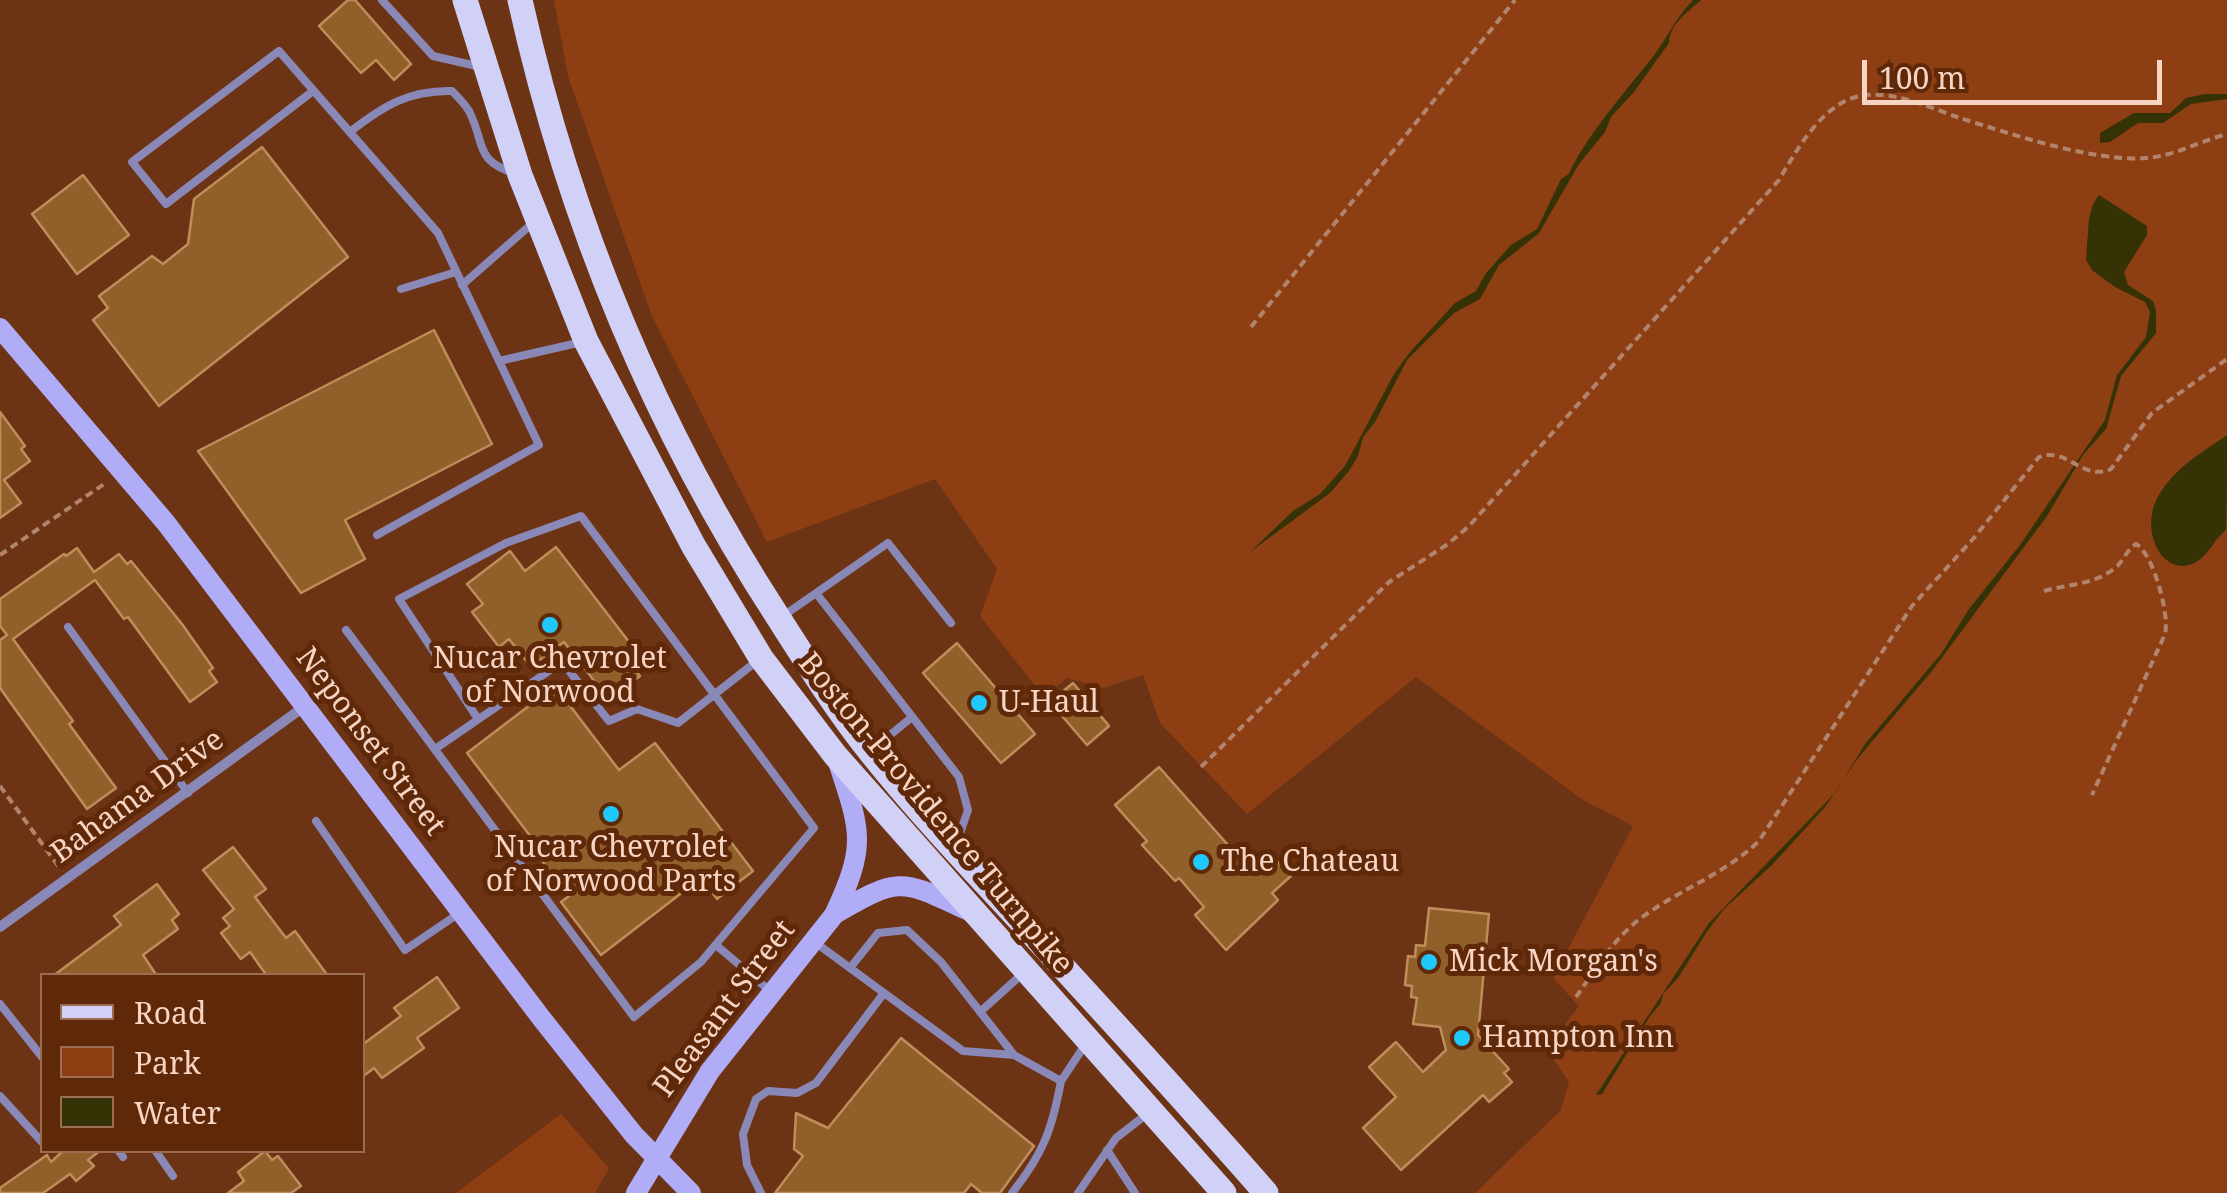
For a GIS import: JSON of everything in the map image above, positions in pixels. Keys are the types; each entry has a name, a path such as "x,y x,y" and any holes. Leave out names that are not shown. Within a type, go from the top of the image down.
{"main road":[{"name":"Boston-Providence Turnpike","path":"464,0 520,176 586,341 693,546 761,658 836,755 1224,1193"},
{"name":"Boston-Providence Turnpike","path":"520,0 558,148 606,288 640,368 710,506 779,619 870,752 1266,1193"}],"street":[{"name":"Neponset Street","path":"0,328 166,523 542,1019 657,1160 691,1193"},
{"name":"Bahama Drive","path":"0,927 304,706"},
{"name":"Pleasant Street","path":"636,1193 710,1071 834,915 859,839 836,755"},
{"name":"Pleasant Street","path":"834,915 877,890 896,886 914,886 972,912"}],"lane":[{"path":"382,0 432,56 483,67"},
{"path":"314,91 166,204 132,162 279,52 314,91 438,232 539,445 377,535"},
{"path":"350,132 386,104 425,90 452,91 468,109 484,158 498,169 520,176"},
{"path":"462,285 537,220"},
{"path":"400,289 456,272"},
{"path":"498,361 586,341"},
{"path":"346,630 634,1016 716,945 814,828 581,516 506,544 399,599 478,719"},
{"path":"779,619 888,543 951,623"},
{"path":"816,593 959,777 968,810 954,849"},
{"path":"68,627 188,793"},
{"path":"435,749 562,662 609,721 636,708 678,723 761,658"},
{"path":"870,752 912,717"},
{"path":"316,821 405,950 462,911"},
{"path":"850,968 878,932 908,930 941,962 1014,1055 1061,1081"},
{"path":"812,940 963,1052 1014,1055"},
{"path":"716,945 771,992"},
{"path":"980,1012 1025,971"},
{"path":"760,1193 747,1165 743,1134 756,1099 768,1092 797,1093 816,1082 884,992"},
{"path":"0,1004 40,1054"},
{"path":"1012,1193 1037,1162 1054,1120 1061,1081 1088,1041"},
{"path":"0,1096 40,1140"},
{"path":"1078,1193 1116,1138 1150,1111"},
{"path":"1107,1150 1135,1193"},
{"path":"158,1153 173,1176"}],"path":[{"path":"1251,327 1515,0"},
{"path":"1201,768 1370,600 1469,526 1779,180 1804,140 1836,107 1854,97 1900,98 2048,144 2127,158 2167,154 2227,134"},
{"path":"1576,997 1636,921 1726,869 1759,840 1912,606 2039,457 2056,454 2097,474 2110,470 2152,412 2227,359"},
{"path":"0,555 124,472"},
{"path":"2044,591 2106,574 2136,544 2148,556 2166,612 2166,634 2092,795"},
{"path":"0,786 68,879"}],"green space":[{"path":"554,0 2227,0 2227,1193 1475,1193 1561,1110 1569,1082 1549,1052 1579,1006 1553,978 1633,826 1583,800 1416,677 1247,814 1160,723 1143,675 1103,688 1067,678 1044,697 980,616 997,569 935,479 767,542 651,314 568,76"},
{"path":"561,1114 609,1168 595,1193 456,1193"}],"water":[{"path":"1693,0 1701,0 1676,24 1669,43 1611,117 1539,233 1499,265 1480,299 1454,313 1407,360 1363,437 1349,471 1330,493 1250,552 1293,511 1320,494 1345,466 1394,374 1410,352 1455,303 1476,291 1511,245 1537,229 1561,179 1569,174 1595,130"},
{"path":"2227,94 2227,99 2191,104 2163,123 2138,123 2110,142 2100,143 2100,133 2134,113 2170,113 2186,98"},
{"path":"2099,195 2147,226 2147,235 2124,272 2128,285 2153,301 2156,333 2121,376 2106,429 2083,455 2047,516 1932,671 1842,781 1865,744 1941,654 1969,609 2020,545 2105,420 2117,375 2146,337 2150,312 2145,302 2115,287 2092,270 2086,260 2089,218"},
{"path":"2227,435 2226,529 2202,558 2187,565 2174,564 2155,543 2151,526 2153,508 2176,473"},
{"path":"1834,794 1772,865 1724,909 1663,994 1602,1094 1596,1095 1709,923"}],"building":[{"path":"348,0 355,0 411,64 394,80 376,60 361,73 319,26"},
{"path":"262,147 348,257 159,406 93,320 108,308 99,296 152,256 163,264 188,244 194,199"},
{"path":"83,175 129,235 77,274 32,214"},
{"path":"434,330 492,444 345,520 365,559 301,593 198,451"},
{"path":"0,412 25,446 21,449 30,461 4,480 21,503 0,518"},
{"name":"Nucar Chevrolet of Norwood","path":"556,547 636,651 626,658 640,676 609,700 564,642 531,667 509,639 499,647 472,612 483,604 467,584 510,551 525,571"},
{"path":"77,548 94,572 119,554 127,564 131,561 182,624 213,668 209,671 217,682 190,702 128,617 124,619 95,580 13,639 116,788 87,809 0,688 0,640 7,635 0,626 0,599"},
{"name":"U-Haul","path":"957,643 1035,734 1001,763 923,673"},
{"path":"1073,683 1109,726 1087,745 1050,702"},
{"name":"Nucar Chevrolet of Norwood Parts","path":"555,686 619,770 655,743 753,871 717,899 701,878 601,955 561,902 569,896 543,862 547,858 467,753"},
{"name":"The Chateau","path":"1159,767 1251,871 1270,854 1291,876 1272,893 1278,900 1226,950 1195,915 1204,907 1142,845 1147,841 1115,805"},
{"path":"233,847 266,889 255,897 286,938 295,931 326,973 265,973 250,952 241,959 221,933 230,926 223,918 234,909 203,870"},
{"path":"157,884 179,914 172,920 178,929 143,955 155,973 57,973 121,925 114,916"},
{"name":"Hampton Inn","path":"1429,908 1489,914 1478,1035 1509,1069 1504,1073 1512,1082 1489,1102 1483,1095 1401,1170 1363,1128 1396,1097 1369,1067 1396,1042 1423,1072 1446,1050 1440,1027 1413,1024 1417,998 1411,997 1412,986 1405,985 1408,956 1415,957 1416,945 1425,946"},
{"path":"437,977 459,1008 417,1038 424,1048 382,1078 374,1068 365,1075 365,1043 401,1016 394,1008"},
{"path":"901,1038 1034,1146 1000,1193 982,1193 971,1184 964,1193 775,1193 803,1156 794,1149 796,1113 828,1128"},
{"path":"61,1153 97,1153 88,1160 94,1166 76,1181 70,1174 43,1193 0,1193 0,1188 47,1155 51,1162"},
{"path":"267,1153 272,1160 278,1156 301,1186 291,1193 228,1193 244,1181 238,1172"}],"place":[{"name":"Nucar Chevrolet of Norwood","path":"550,625"},
{"name":"U-Haul","path":"979,703"},
{"name":"Nucar Chevrolet of Norwood Parts","path":"611,814"},
{"name":"The Chateau","path":"1201,862"},
{"name":"Mick Morgan's","path":"1429,962"},
{"name":"Hampton Inn","path":"1462,1038"}]}
